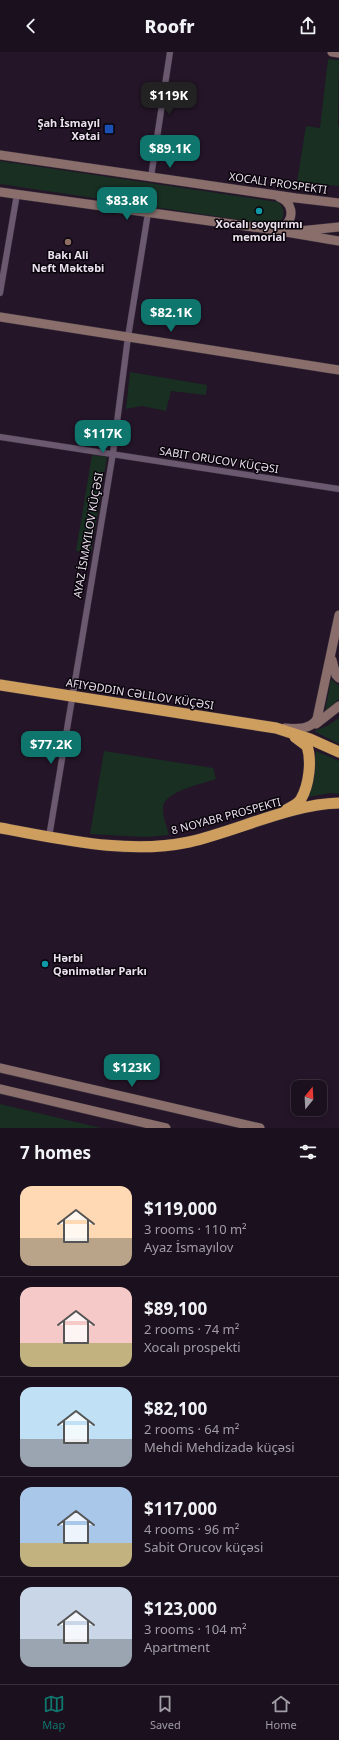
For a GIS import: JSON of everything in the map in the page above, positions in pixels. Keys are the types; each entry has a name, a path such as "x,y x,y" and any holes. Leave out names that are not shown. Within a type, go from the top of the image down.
{"highway":[{"name":"AFIYƏDDIN CƏLILOV KÜÇƏSI","path":"0,685 276,728"},
{"path":"276,728 310,739 339,752"},
{"path":"273,817 301,799 306,786 310,759 310,753 305,744 276,728"},
{"name":"8 NOYABR PROSPEKTI","path":"0,828 107,845 145,847 162,846 205,838 313,806 339,803"}],"main road":[{"path":"332,52 339,53"},
{"path":"0,155 339,203"},
{"path":"0,192 268,229 339,241"},
{"path":"268,229 285,226 290,217 290,207 288,203 274,195"},
{"path":"268,229 296,231 339,227"},
{"path":"0,317 339,370"},
{"path":"312,726 321,709 339,615"},
{"path":"331,656 336,675 339,678"},
{"path":"276,728 296,729 312,726 339,706"},
{"path":"0,1068 260,1128"},
{"path":"0,1089 166,1128"}],"street":[{"path":"151,177 170,52"},
{"path":"0,293 17,194"},
{"path":"49,837 71,696 113,453 128,337 148,213"},
{"name":"SABIT ORUCOV KÜÇƏSI","path":"0,436 339,489"}],"green space":[{"path":"328,59 339,60 339,186 297,182 306,126 320,128"},
{"path":"0,161 278,202 283,208 284,214 282,219 274,225 0,184"},
{"path":"130,372 207,385 206,395 171,391 166,411 142,406 126,409"},
{"path":"92,455 107,457 91,553 76,551"},
{"path":"331,679 339,686 339,699 325,712"},
{"path":"339,718 339,744 314,731 327,726"},
{"path":"104,751 213,768 216,779 177,792 165,801 163,814 169,835 145,837 90,834"},
{"path":"316,751 339,761 339,794 331,793 308,797"},
{"path":"0,1104 101,1128 0,1128"}],"place":[{"name":"Şah İsmayıl Xətai","path":"109,129"},
{"name":"Xocalı soyqırımı memorial","path":"259,211"},
{"name":"Bakı Ali Neft Məktəbi","path":"68,242"},
{"name":"Hərbi Qənimətlər Parkı","path":"45,964"}]}
